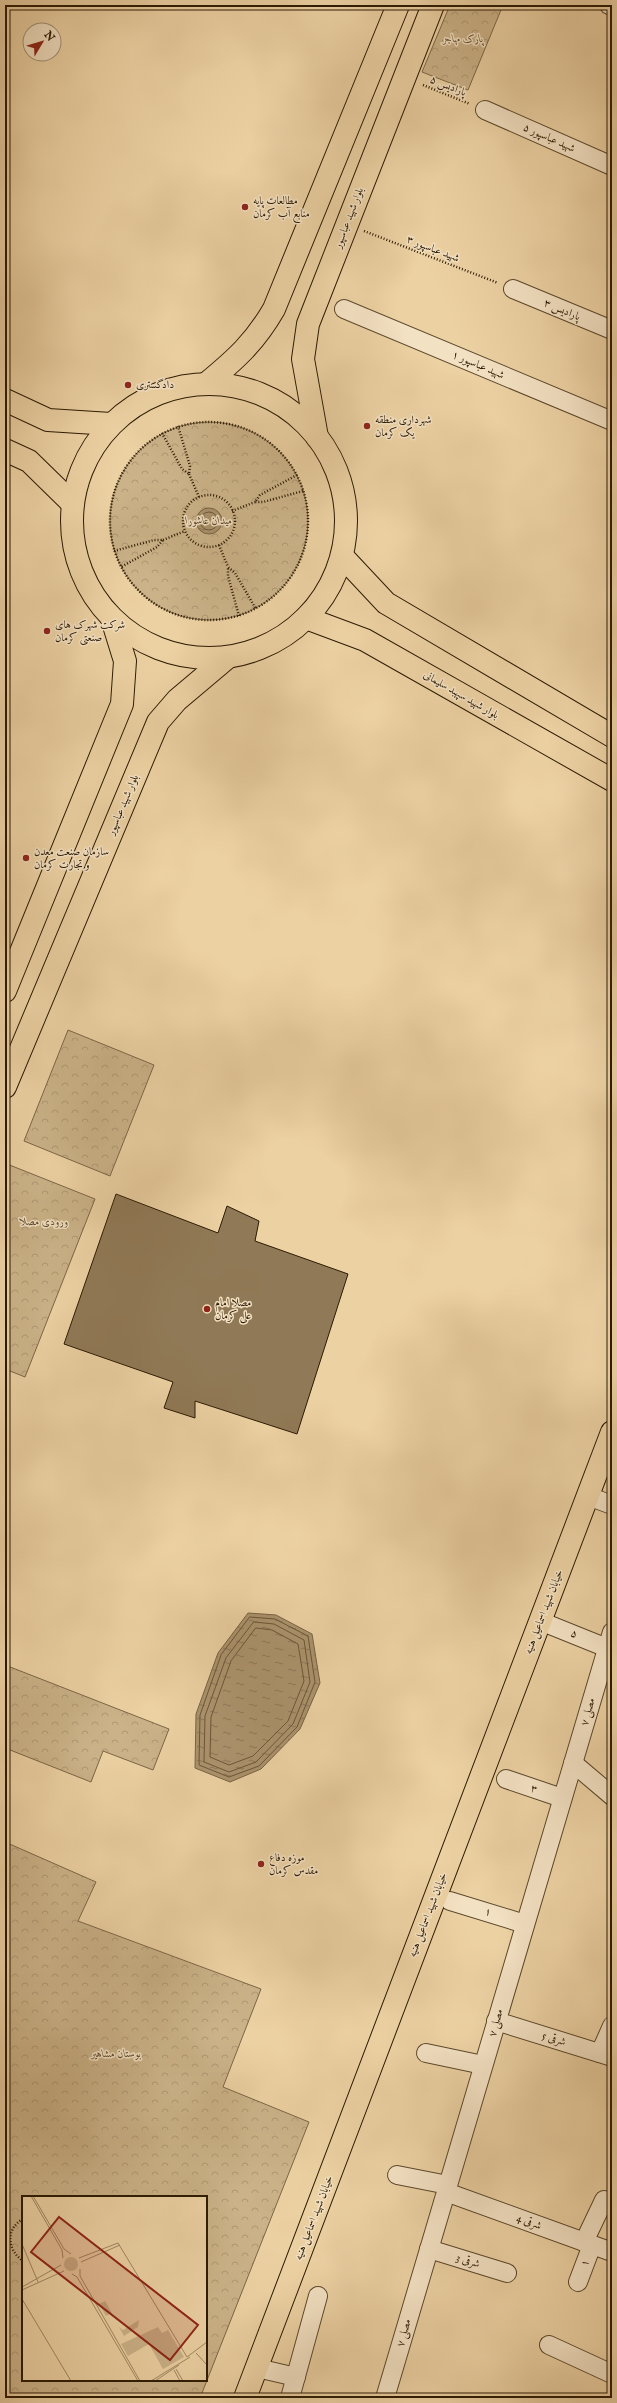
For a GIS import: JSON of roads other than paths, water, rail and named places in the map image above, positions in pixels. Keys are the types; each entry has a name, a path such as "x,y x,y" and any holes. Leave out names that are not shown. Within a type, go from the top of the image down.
{"main road":[{"path":"208,383 245,350 261,333 274,309 398,5"},
{"name":"بلوار شهید عباسپور","path":"317,437 303,359 308,324 433,5"},
{"path":"208,383 243,388 260,394 291,412 317,437 335,468 341,485 346,520 342,556 328,589 306,618 278,640 256,650 228,657 192,658 168,652 141,640 112,619 90,590 82,574 72,539 72,504 75,486 89,453 111,424 124,412 155,394 178,387 208,383"},
{"path":"5,400 48,420 111,424"},
{"path":"5,450 29,461 72,504"},
{"path":"342,556 386,603 612,736"},
{"name":"بلوار شهید سپهبد سلیمانی","path":"306,618 365,640 612,780"},
{"path":"5,991 122,704 125,661 112,619"},
{"name":"بلوار شهید عباسپور","path":"5,1087 158,722 177,700 228,657"},
{"name":"خیابان شهید اسماعیل هنیه","path":"245,2398 612,1432"}],"street":[{"path":"608,5 612,6"},
{"name":"شهید عباسپور ۵","path":"485,110 612,166"},
{"name":"پارادیس ۳","path":"513,289 612,330"},
{"name":"شهید عباسپور ۱","path":"344,309 612,421"},
{"path":"588,1496 612,1505"},
{"name":"۵","path":"540,1621 610,1643"},
{"name":"مصلی ۷","path":"384,2398 562,1798 610,1643"},
{"path":"573,1763 612,1796"},
{"name":"۳","path":"506,1780 562,1798"},
{"name":"۱","path":"450,1900 525,1924"},
{"name":"شرقی 5","path":"496,2021 606,2055"},
{"path":"606,2055 612,2026"},
{"path":"426,2053 483,2065"},
{"name":"شرقی 4","path":"396,2176 447,2188 588,2244 612,2252"},
{"name":"۱","path":"578,2282 588,2244 604,2200"},
{"name":"شرقی 3","path":"429,2249 507,2273"},
{"path":"290,2398 318,2296"},
{"path":"549,2345 612,2374"},
{"path":"257,2368 296,2377"}],"water":[{"path":"209,508 218,512 222,521 218,530 209,534 200,530 196,521 200,512"},
{"path":"248,1613 276,1615 312,1634 320,1683 300,1729 261,1769 230,1782 195,1768 196,1714 218,1653"}],"place":[{"name":"مطالعات پایه منابع آب کرمان","path":"245,207"},
{"name":"دادگستری","path":"128,385"},
{"name":"شهرداری منطقه یک کرمان","path":"367,426"},
{"name":"شرکت شهرک های صنعتی کرمان","path":"47,631"},
{"name":"سازمان صنعت معدن و تجارت کرمان","path":"26,858"},
{"name":"مصلا امام علی کرمان","path":"207,1309"},
{"name":"موزه دفاع مقدس کرمان","path":"261,1864"}],"park label":[{"name":"پارک مهاجر","path":"463,39"},
{"name":"میدان عاشورا","path":"209,521"},
{"name":"ورودی مصلا","path":"44,1222"},
{"name":"بوستان مشاهیر","path":"116,2054"}]}
